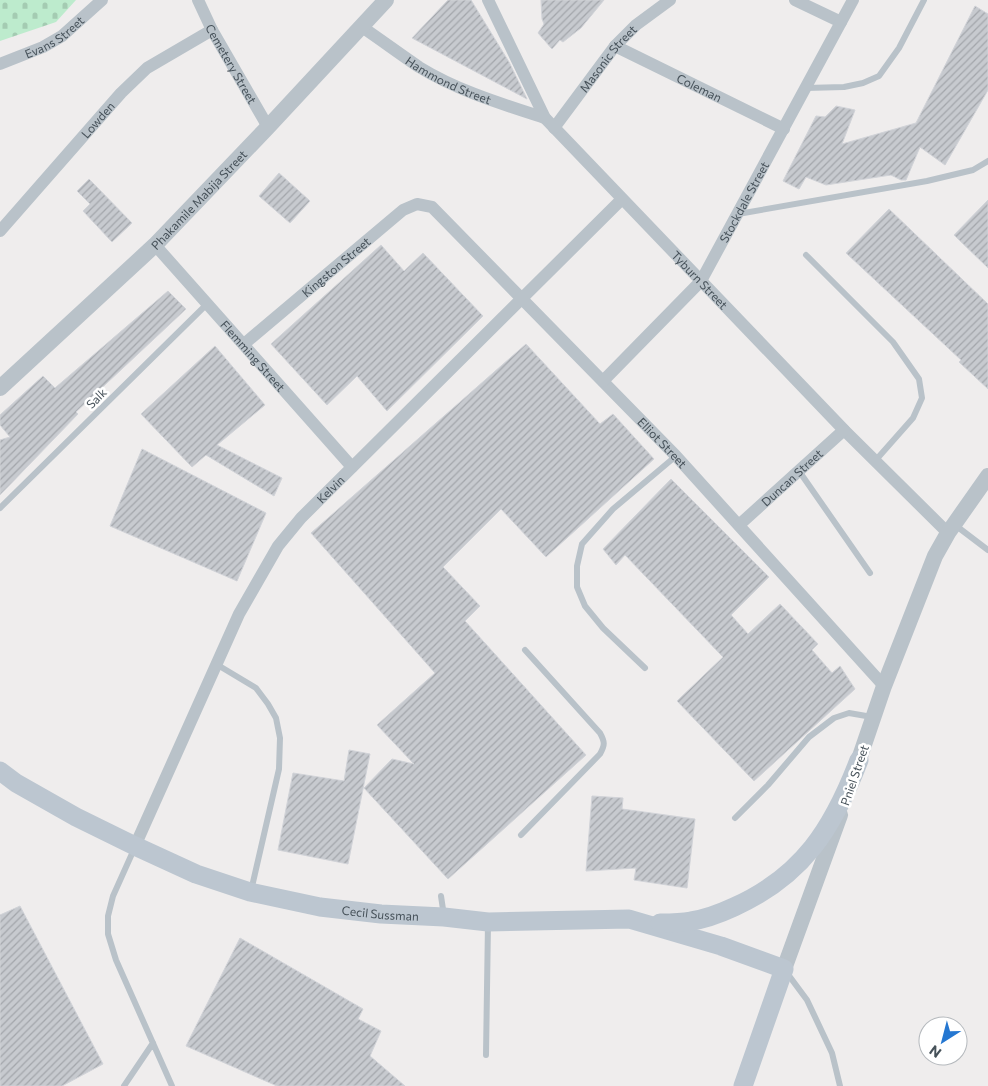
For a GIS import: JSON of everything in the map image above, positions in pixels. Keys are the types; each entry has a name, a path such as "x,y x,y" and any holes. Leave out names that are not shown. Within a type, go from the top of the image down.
{"main road":[{"path":"629,920 660,923 692,921 721,913 749,900 775,884 798,864 818,841 835,815 859,760"},
{"name":"Cecil Sussman","path":"0,771 16,783 76,817 135,846 196,874 250,892 320,906 363,912 488,922 629,920 721,946 784,969"},
{"name":"Pniel Street","path":"743,1086 784,969"}],"street":[{"name":"Evans Street","path":"0,64 35,50 62,36 102,0"},
{"name":"Cemetery Street","path":"198,0 212,30 268,127"},
{"name":"Phakamile Mabija Street","path":"0,388 155,245 386,0"},
{"name":"Tyburn Street","path":"488,0 545,118 844,430 875,461 951,529"},
{"name":"Masonic Street","path":"554,128 615,46 636,25 670,0"},
{"path":"795,0 841,22"},
{"name":"Stockdale Street","path":"603,381 701,281 853,0"},
{"name":"Hammond Street","path":"362,27 420,67 446,80 483,98 545,118"},
{"name":"Lowden","path":"0,231 120,93 147,68 212,30"},
{"name":"Coleman","path":"615,46 784,130"},
{"name":"Kelvin","path":"135,846 239,614 278,546 301,518 622,199"},
{"name":"Kingston Street","path":"244,344 403,210 417,204 432,207"},
{"name":"Elliot Street","path":"432,207 676,456 884,686"},
{"name":"Flemming Street","path":"155,245 352,467"},
{"name":"Duncan Street","path":"739,526 844,430"},
{"name":"Pniel Street","path":"784,969 884,686 925,579 935,556 951,529 988,476"}],"lane":[{"path":"806,88 844,87 863,83 879,76 899,48 924,0"},
{"path":"738,214 927,181 972,170 988,161"},
{"path":"806,255 892,342 918,379 922,398 913,418 875,461"},
{"name":"Salk","path":"0,508 207,304"},
{"path":"645,668 603,628 585,606 577,587 577,566 582,544 613,509 676,456"},
{"path":"799,471 870,574"},
{"path":"951,529 988,550"},
{"path":"521,835 600,754 604,747 604,741 600,733 525,650"},
{"path":"216,664 256,688 276,718 280,738 278,769 250,892"},
{"path":"735,818 768,785 809,737 834,718 849,713 874,717"},
{"path":"135,846 113,896 108,916 108,934 116,960 172,1086"},
{"path":"441,896 444,917"},
{"path":"486,1055 488,922"},
{"path":"784,969 807,1000 832,1053 840,1086"},
{"path":"124,1086 153,1043"}],"green space":[{"path":"0,0 76,0 56,22 0,41"}],"building":[{"path":"448,0 471,0 509,62 527,99 412,38"},
{"path":"541,0 604,0 581,28 563,42 560,40 552,49 538,33 544,24"},
{"path":"975,6 988,14 988,90 945,165 920,147 906,180 901,180 891,175 826,185 806,177 799,189 783,181 816,116 825,117 836,106 855,110 842,144 916,123"},
{"path":"279,173 310,201 290,223 259,196"},
{"path":"89,179 132,223 112,242 83,211 90,204 77,191"},
{"path":"988,200 988,268 954,235"},
{"path":"889,209 988,304 988,389 959,362 961,360 846,253"},
{"path":"381,245 404,271 423,253 483,316 387,411 357,376 327,405 271,344"},
{"path":"168,291 186,309 76,412 78,414 0,495 0,440 10,437 0,425 0,415 43,376 55,388"},
{"path":"526,344 600,424 613,414 654,459 546,557 501,509 443,567 480,606 465,621 586,755 448,879 364,788 392,759 414,764 377,725 435,673 311,533"},
{"path":"215,346 265,405 217,445 282,478 274,496 206,455 192,467 141,414"},
{"path":"142,449 266,513 237,581 110,526"},
{"path":"671,479 769,577 731,615 748,634 780,604 818,644 812,650 832,673 840,666 855,689 754,781 677,701 723,657 625,555 616,565 603,549"},
{"path":"349,750 370,754 348,864 278,850 293,773 344,781"},
{"path":"592,796 623,798 622,809 695,819 687,888 634,880 636,868 586,871"},
{"path":"20,906 103,1064 62,1086 0,1086 0,915"},
{"path":"240,938 363,1009 358,1019 381,1031 370,1056 405,1086 277,1086 186,1046"}]}
